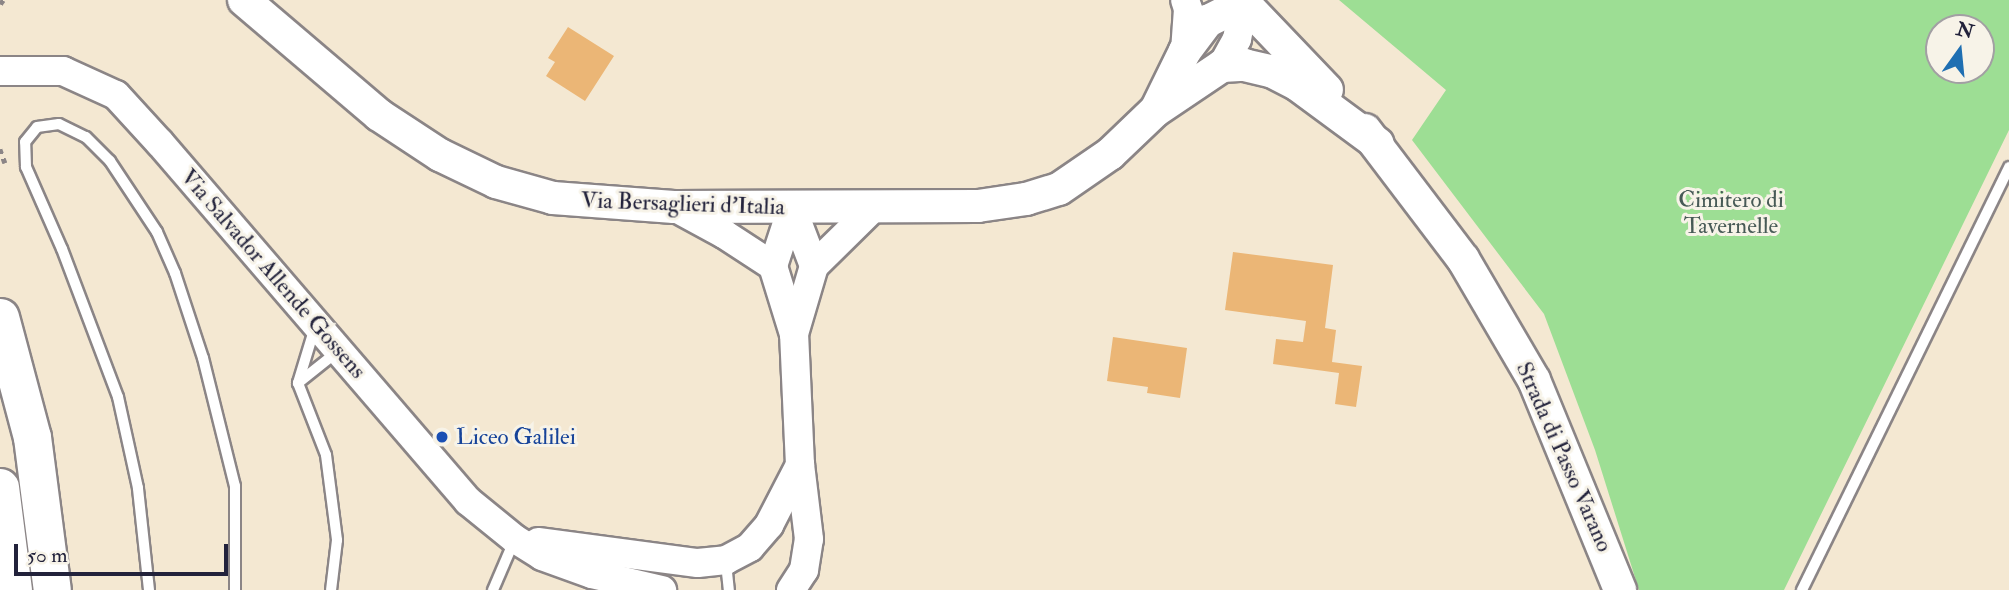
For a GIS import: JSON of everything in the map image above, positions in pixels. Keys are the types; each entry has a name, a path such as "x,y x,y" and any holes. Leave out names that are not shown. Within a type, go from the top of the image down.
{"highway":[{"path":"0,317 32,437 52,590"},
{"path":"0,487 13,590"}],"main road":[{"name":"Via Bersaglieri d'Italia","path":"244,0 379,115 440,155 496,182 554,198 674,208 978,206 1026,199 1059,189 1110,154 1155,111 1222,66"},
{"name":"Via Bersaglieri d'Italia","path":"1155,111 1185,51 1208,21 1242,2"},
{"name":"Strada di Passo Varano","path":"1242,2 1378,144 1463,259 1534,380 1620,590"},
{"path":"1222,66 1244,65 1271,71 1298,85 1378,144"}],"street":[{"name":"Via Bersaglieri d'Italia","path":"1185,0 1188,9 1185,51"},
{"name":"Via Bersaglieri d'Italia","path":"1222,66 1237,39 1242,2"},
{"name":"Via Salvador Allende Gossens","path":"0,71 63,71 116,95 468,501 515,539 542,556 592,574 662,590"},
{"path":"794,334 814,265 874,207"},
{"path":"674,208 724,233 773,266"},
{"path":"792,208 814,265"},
{"path":"791,590 804,570 809,539 800,465 794,334 773,266 792,208"},
{"path":"515,539 698,563 726,560 750,547 769,526 800,465"}],"lane":[{"path":"149,590 138,488 118,397 62,249 26,167 25,142 37,127 59,124 86,137 110,162 157,232 166,252 203,358 234,486 235,590"},
{"path":"1802,590 2009,167"},
{"path":"316,325 298,383 326,455 337,540 331,590"},
{"path":"298,383 339,351"},
{"path":"493,590 515,539"},
{"path":"726,560 729,590"}],"green space":[{"name":"Cimitero di Tavernelle","path":"1339,0 2009,0 2009,130 1784,590 1639,590 1595,450 1544,314 1412,140 1446,90"}],"building":[{"path":"568,27 614,56 585,101 546,76 555,62 548,58"},
{"path":"1233,252 1333,265 1325,328 1336,330 1332,362 1362,366 1356,407 1335,404 1339,373 1273,364 1276,339 1303,342 1306,321 1225,310"},
{"path":"1113,337 1187,348 1180,398 1147,393 1148,387 1107,381"}],"place":[{"name":"Liceo Galilei","path":"442,437"}]}
